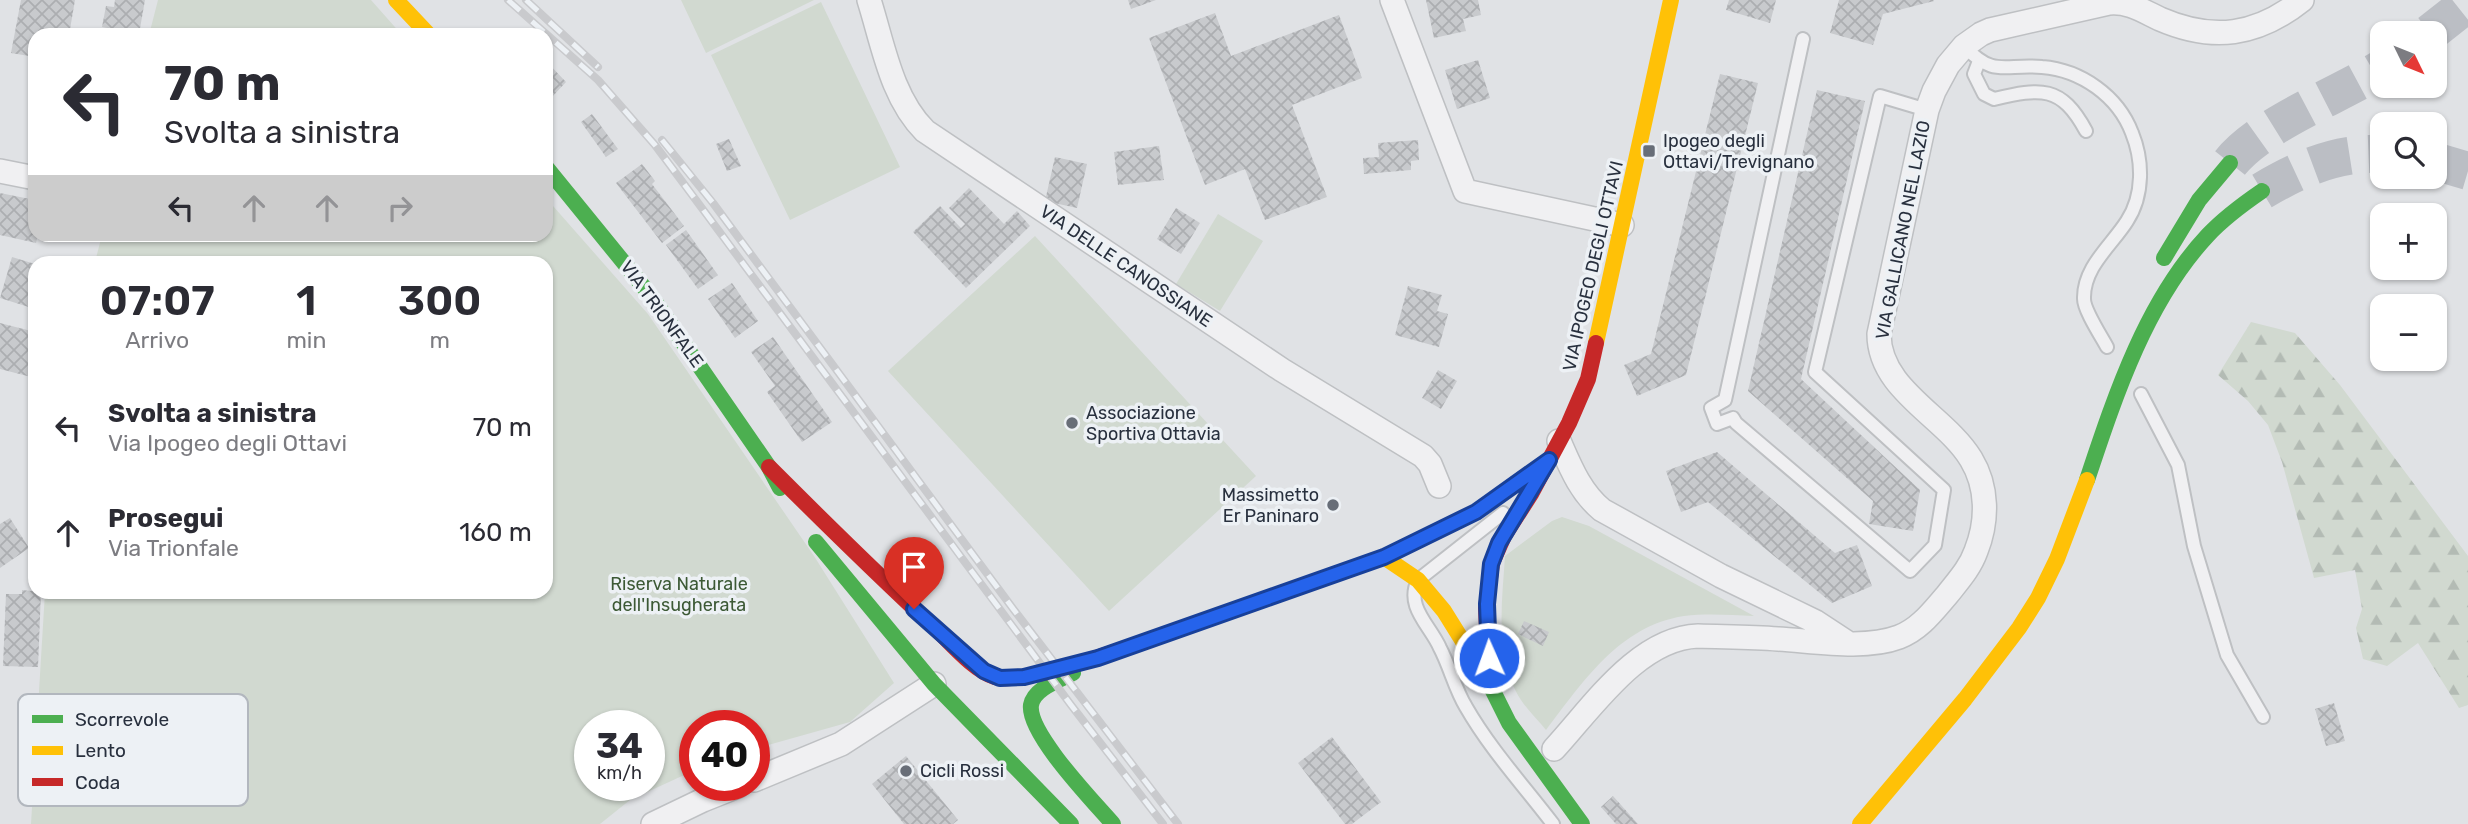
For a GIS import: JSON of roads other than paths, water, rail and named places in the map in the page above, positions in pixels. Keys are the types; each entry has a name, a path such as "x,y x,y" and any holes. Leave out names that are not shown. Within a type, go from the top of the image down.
{"main road":[{"path":"396,0 422,28"},
{"name":"VIA IPOGEO DEGLI OTTAVI","path":"1098,658 1384,557 1476,512 1554,451 1588,379 1671,0"},
{"path":"2130,359 2134,328 2156,276 2186,220 2230,163"},
{"name":"VIA TRIONFALE","path":"553,175 652,296 769,467 802,525 934,684 1071,824"},
{"path":"1860,824 1979,682 2029,614 2062,547 2130,359 2172,279 2190,252 2225,218 2262,191"},
{"path":"1490,685 1487,604 1491,564 1499,543 1554,451"},
{"name":"VIA TRIONFALE","path":"769,467 876,573 972,663 989,675 1012,679 1098,658"},
{"path":"1384,557 1418,580 1450,619 1490,685 1509,723 1579,821"},
{"path":"1098,658 1042,690 1031,704 1030,712 1041,738 1113,824"}],"street":[{"name":"VIA DELLE CANOSSIANE","path":"869,0 900,96 910,115 925,131 1282,370 1423,456 1430,464 1439,486"},
{"path":"1392,0 1465,191 1622,225"},
{"name":"VIA GALLICANO NEL LAZIO","path":"1554,749 1634,662 1651,649 1672,640 1698,636 1848,643 1880,641 1900,636 1927,618 1973,559 1985,522 1982,489 1972,461 1961,444 1891,373 1879,343 1927,110 1940,77 1971,54 1990,30 2109,3 2125,3 2189,30 2223,33 2261,26 2284,14 2302,0"},
{"path":"0,171 28,177"},
{"path":"1554,451 1602,510 1721,576 1816,622 1848,643"},
{"path":"770,773 841,744 934,684"},
{"path":"653,824 701,801"}],"lane":[{"path":"1804,39 1725,400 1711,408 1717,424 1732,418 1910,571 1935,545 1944,490 1815,372 1880,96 1927,110"},
{"path":"1971,54 1974,74 1984,94 1994,99 2029,91 2056,94 2077,115 2086,131"},
{"path":"1971,54 2001,69 2042,67 2075,74 2099,89 2120,108 2132,131 2140,157 2139,190 2129,219 2097,260 2087,278 2084,301 2106,347"},
{"path":"2141,394 2178,465 2194,546 2227,654 2263,717"},
{"path":"1553,824 1460,698 1440,646 1414,602 1414,589 1418,580 1498,517 1554,451"}],"tunnel":[{"path":"2445,21 2468,3"},
{"path":"2230,163 2244,149 2280,123 2370,75"},
{"path":"2262,191 2319,164 2370,154"},
{"path":"2447,165 2468,171"}],"railway":[{"path":"508,0 540,28"},
{"path":"526,0 598,67"},
{"path":"553,40 598,80 655,145 1071,705 1163,824"},
{"path":"662,140 713,203 1014,610 1178,824"}],"place":[{"name":"Ipogeo degli Ottavi/Trevignano","path":"1649,151"},
{"name":"Associazione Sportiva Ottavia","path":"1072,423"},
{"name":"Massimetto Er Paninaro","path":"1333,505"},
{"name":"Cicli Rossi","path":"906,771"}],"park label":[{"name":"Riserva Naturale dell'Insugherata","path":"679,594"}]}
